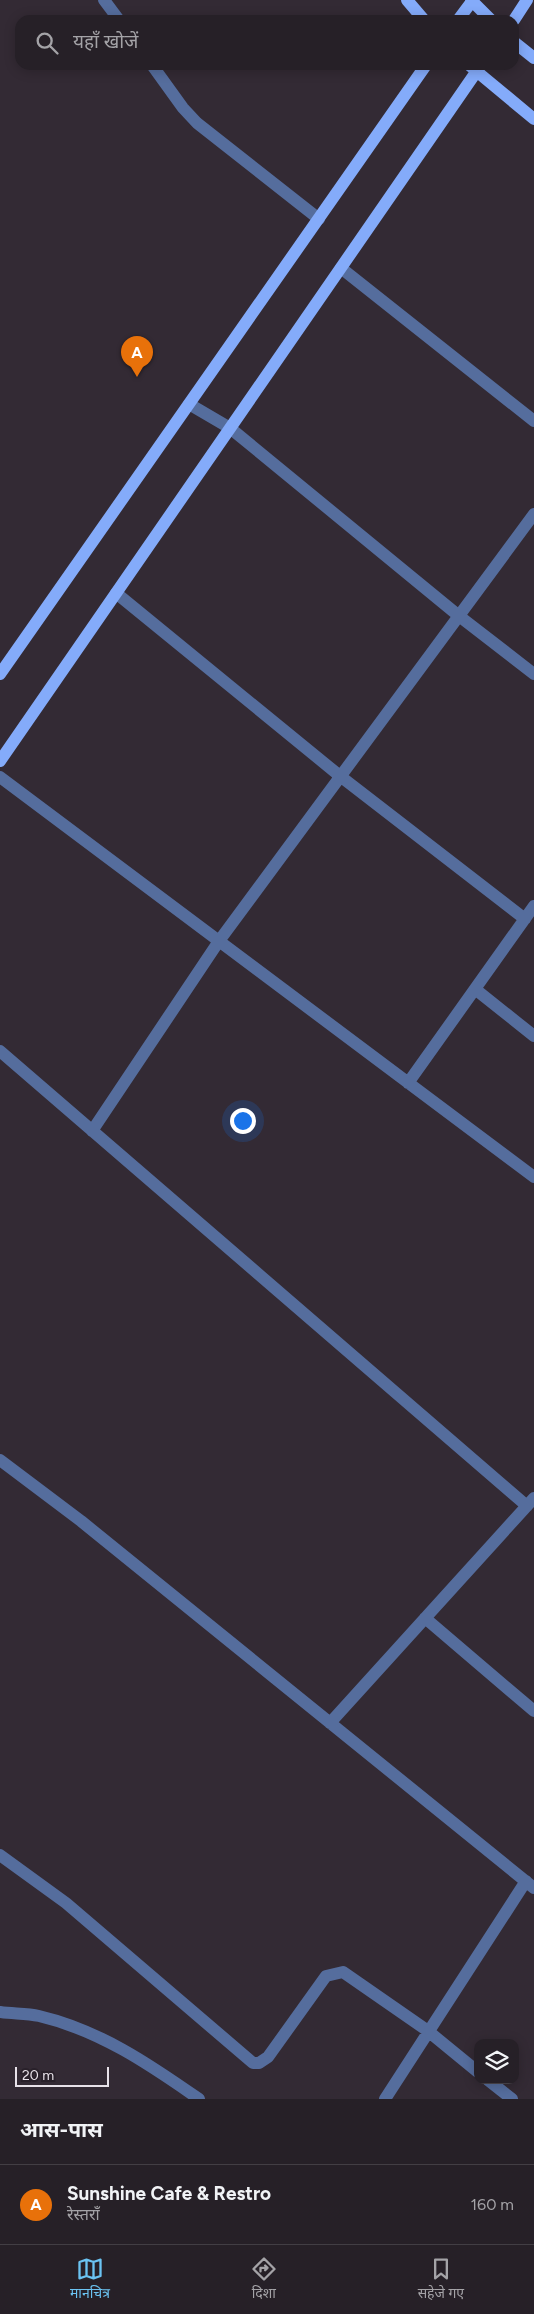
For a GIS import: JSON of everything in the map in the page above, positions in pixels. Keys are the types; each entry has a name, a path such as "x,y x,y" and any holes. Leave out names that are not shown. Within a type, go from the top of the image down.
{"main road":[{"path":"407,0 420,15"},
{"path":"462,15 472,0 486,15"},
{"path":"517,15 527,0"},
{"path":"519,46 534,58"},
{"path":"0,674 423,70"},
{"path":"0,761 341,268 473,70"},
{"path":"478,70 534,119"}],"street":[{"path":"104,0 115,15"},
{"path":"156,70 197,124 319,219"},
{"path":"341,268 534,421"},
{"path":"189,404 230,428 458,616 534,674"},
{"path":"92,1131 219,941 534,514"},
{"path":"116,593 340,776 525,919"},
{"path":"0,777 534,1177"},
{"path":"408,1083 534,906"},
{"path":"475,989 534,1036"},
{"path":"0,1051 530,1502 330,1723"},
{"path":"0,1460 81,1521 530,1884 428,2031 385,2099"},
{"path":"425,1618 534,1711"},
{"path":"0,1855 66,1902 253,2063 259,2063 268,2057 326,1976 336,1972 343,1972 428,2031 474,2069"},
{"path":"0,2012 38,2016 94,2034 152,2066 199,2099"},
{"path":"493,2084 512,2099"}],"place":[{"name":"Sunshine Cafe & Restro","path":"137,377"}]}
